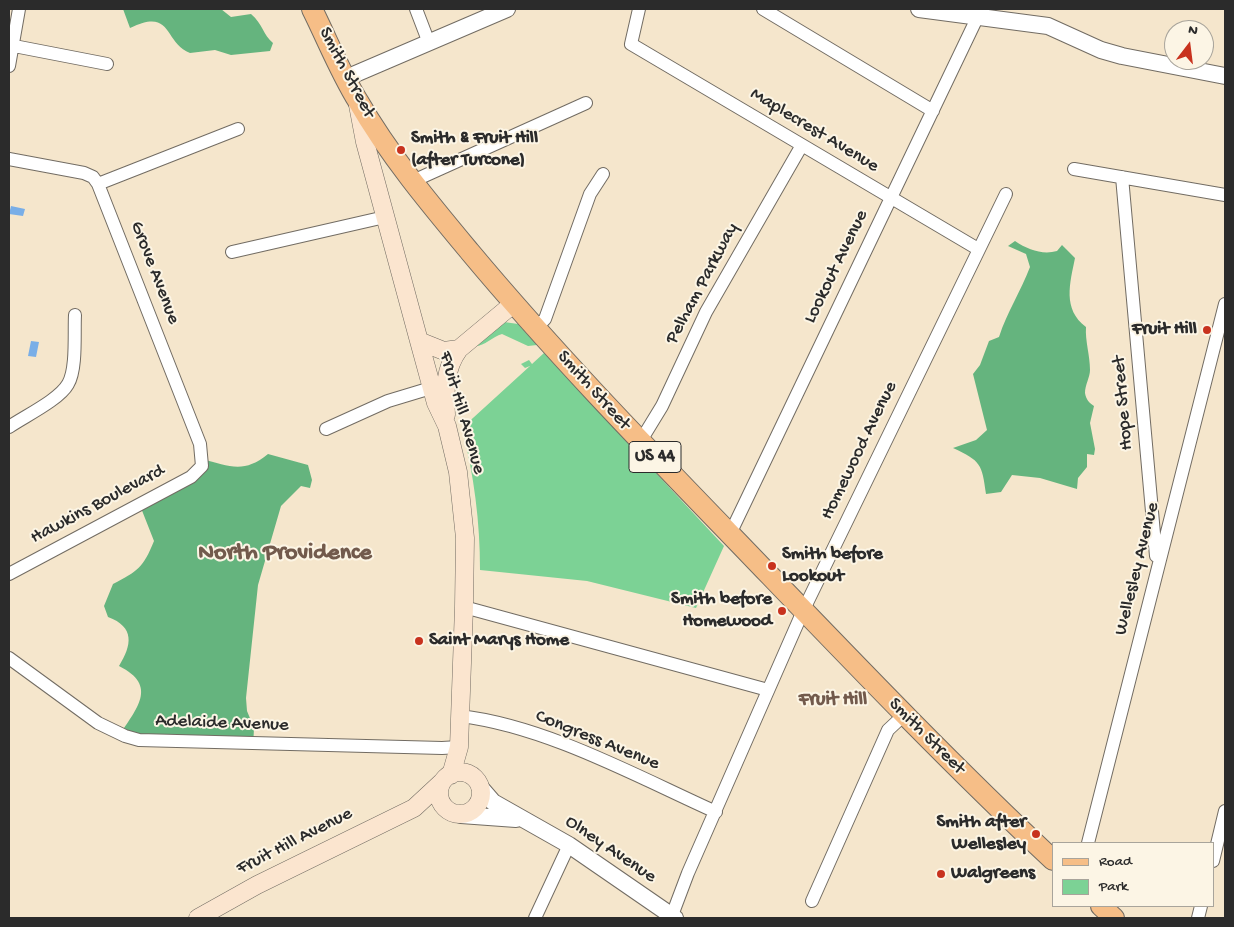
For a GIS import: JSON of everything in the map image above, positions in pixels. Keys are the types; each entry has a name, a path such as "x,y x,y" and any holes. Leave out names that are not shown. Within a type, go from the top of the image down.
{"main road":[{"name":"Smith Street","path":"312,9 357,100 413,181 514,304 640,442 803,611 991,803 1052,859"},
{"name":"Fruit Hill Avenue","path":"198,918 257,885 414,808 461,780 459,747 465,538 458,472 447,426 432,388 418,341 385,217 357,100"},
{"path":"447,426 446,381 450,364 459,349 514,304"},
{"path":"418,341 444,351 459,349"},
{"path":"461,780 479,803 472,811 454,812 440,799 461,780"},
{"name":"Fruit Hill Avenue","path":"414,808 454,812"},
{"path":"1102,907 1114,918"}],"street":[{"path":"9,66 19,9"},
{"path":"416,9 429,42"},
{"path":"346,78 507,9"},
{"name":"Maplecrest Avenue","path":"639,9 630,44 978,249"},
{"path":"763,9 933,111"},
{"path":"919,9 1048,26 1101,50 1122,56 1225,76"},
{"name":"Lookout Avenue","path":"730,534 978,16"},
{"path":"11,46 107,64"},
{"path":"413,181 586,103"},
{"path":"9,160 84,173 93,177 98,184 238,129"},
{"name":"Pelham Parkway","path":"640,442 662,406 706,312 802,145"},
{"path":"1074,169 1225,195"},
{"path":"536,328 545,319 590,194 603,174"},
{"name":"Hope Street","path":"1122,177 1157,566"},
{"name":"Grove Avenue","path":"98,184 200,444 202,466"},
{"name":"Homewood Avenue","path":"673,918 688,873 803,611 1006,194"},
{"path":"232,252 385,217"},
{"name":"Wellesley Avenue","path":"1088,842 1225,304"},
{"path":"9,427 54,397 64,389 71,379 74,315"},
{"path":"326,428 388,401 432,388"},
{"name":"Hawkins Boulevard","path":"9,574 191,477 202,466"},
{"path":"464,607 768,690"},
{"name":"Adelaide Avenue","path":"9,658 98,723 125,736 139,740 216,744 459,747"},
{"path":"812,901 888,730 904,715"},
{"name":"Congress Avenue","path":"460,716 480,718 553,740 716,812"},
{"name":"Olney Avenue","path":"461,780 521,819 569,845 673,918"},
{"path":"1214,857 1225,811"},
{"name":"Olney Avenue","path":"454,812 521,819"},
{"path":"536,918 569,845"}],"green space":[{"path":"123,9 221,9 231,17 251,14 273,43 270,51 231,55 215,50 190,53 175,42 161,24 154,22 144,23 130,28"},
{"path":"1015,241 1025,247 1041,252 1057,251 1062,245 1075,258 1070,295 1073,312 1086,327 1090,370 1085,393 1088,401 1094,406 1090,423 1095,449 1094,455 1087,454 1087,467 1078,478 1077,489 1040,478 1012,475 1001,492 986,494 983,476 975,460 953,448 976,440 987,430 973,374 980,365 989,341 999,337 1030,267 1026,254 1008,246"},
{"path":"504,322 518,324 537,345 528,346 502,334 481,345 474,346"},
{"path":"544,353 724,546 696,608 587,581 480,570 476,499 462,428 530,366 525,368 521,364 529,360 532,364"},
{"path":"268,454 308,465 312,480 310,488 301,486 281,506 258,585 246,698 247,711 254,728 253,748 147,746 119,736 137,707 141,690 138,682 131,674 119,666 127,651 127,631 117,621 108,617 104,606 113,584 139,568 154,541 141,508 194,477 202,459 236,467 251,464"}],"water":[{"path":"11,206 25,209 23,216 9,214"},
{"path":"31,341 39,342 36,357 28,356"}],"place":[{"name":"Smith & Fruit Hill (after Turcone)","path":"401,150"},
{"name":"Fruit Hill","path":"1207,330"},
{"name":"Smith before Lookout","path":"772,566"},
{"name":"Smith before Homewood","path":"782,611"},
{"name":"Saint Marys Home","path":"419,641"},
{"name":"Smith after Wellesley","path":"1036,834"},
{"name":"Walgreens","path":"941,874"}],"district":[{"name":"North Providence","path":"285,554"},
{"name":"Fruit Hill","path":"833,701"}]}
